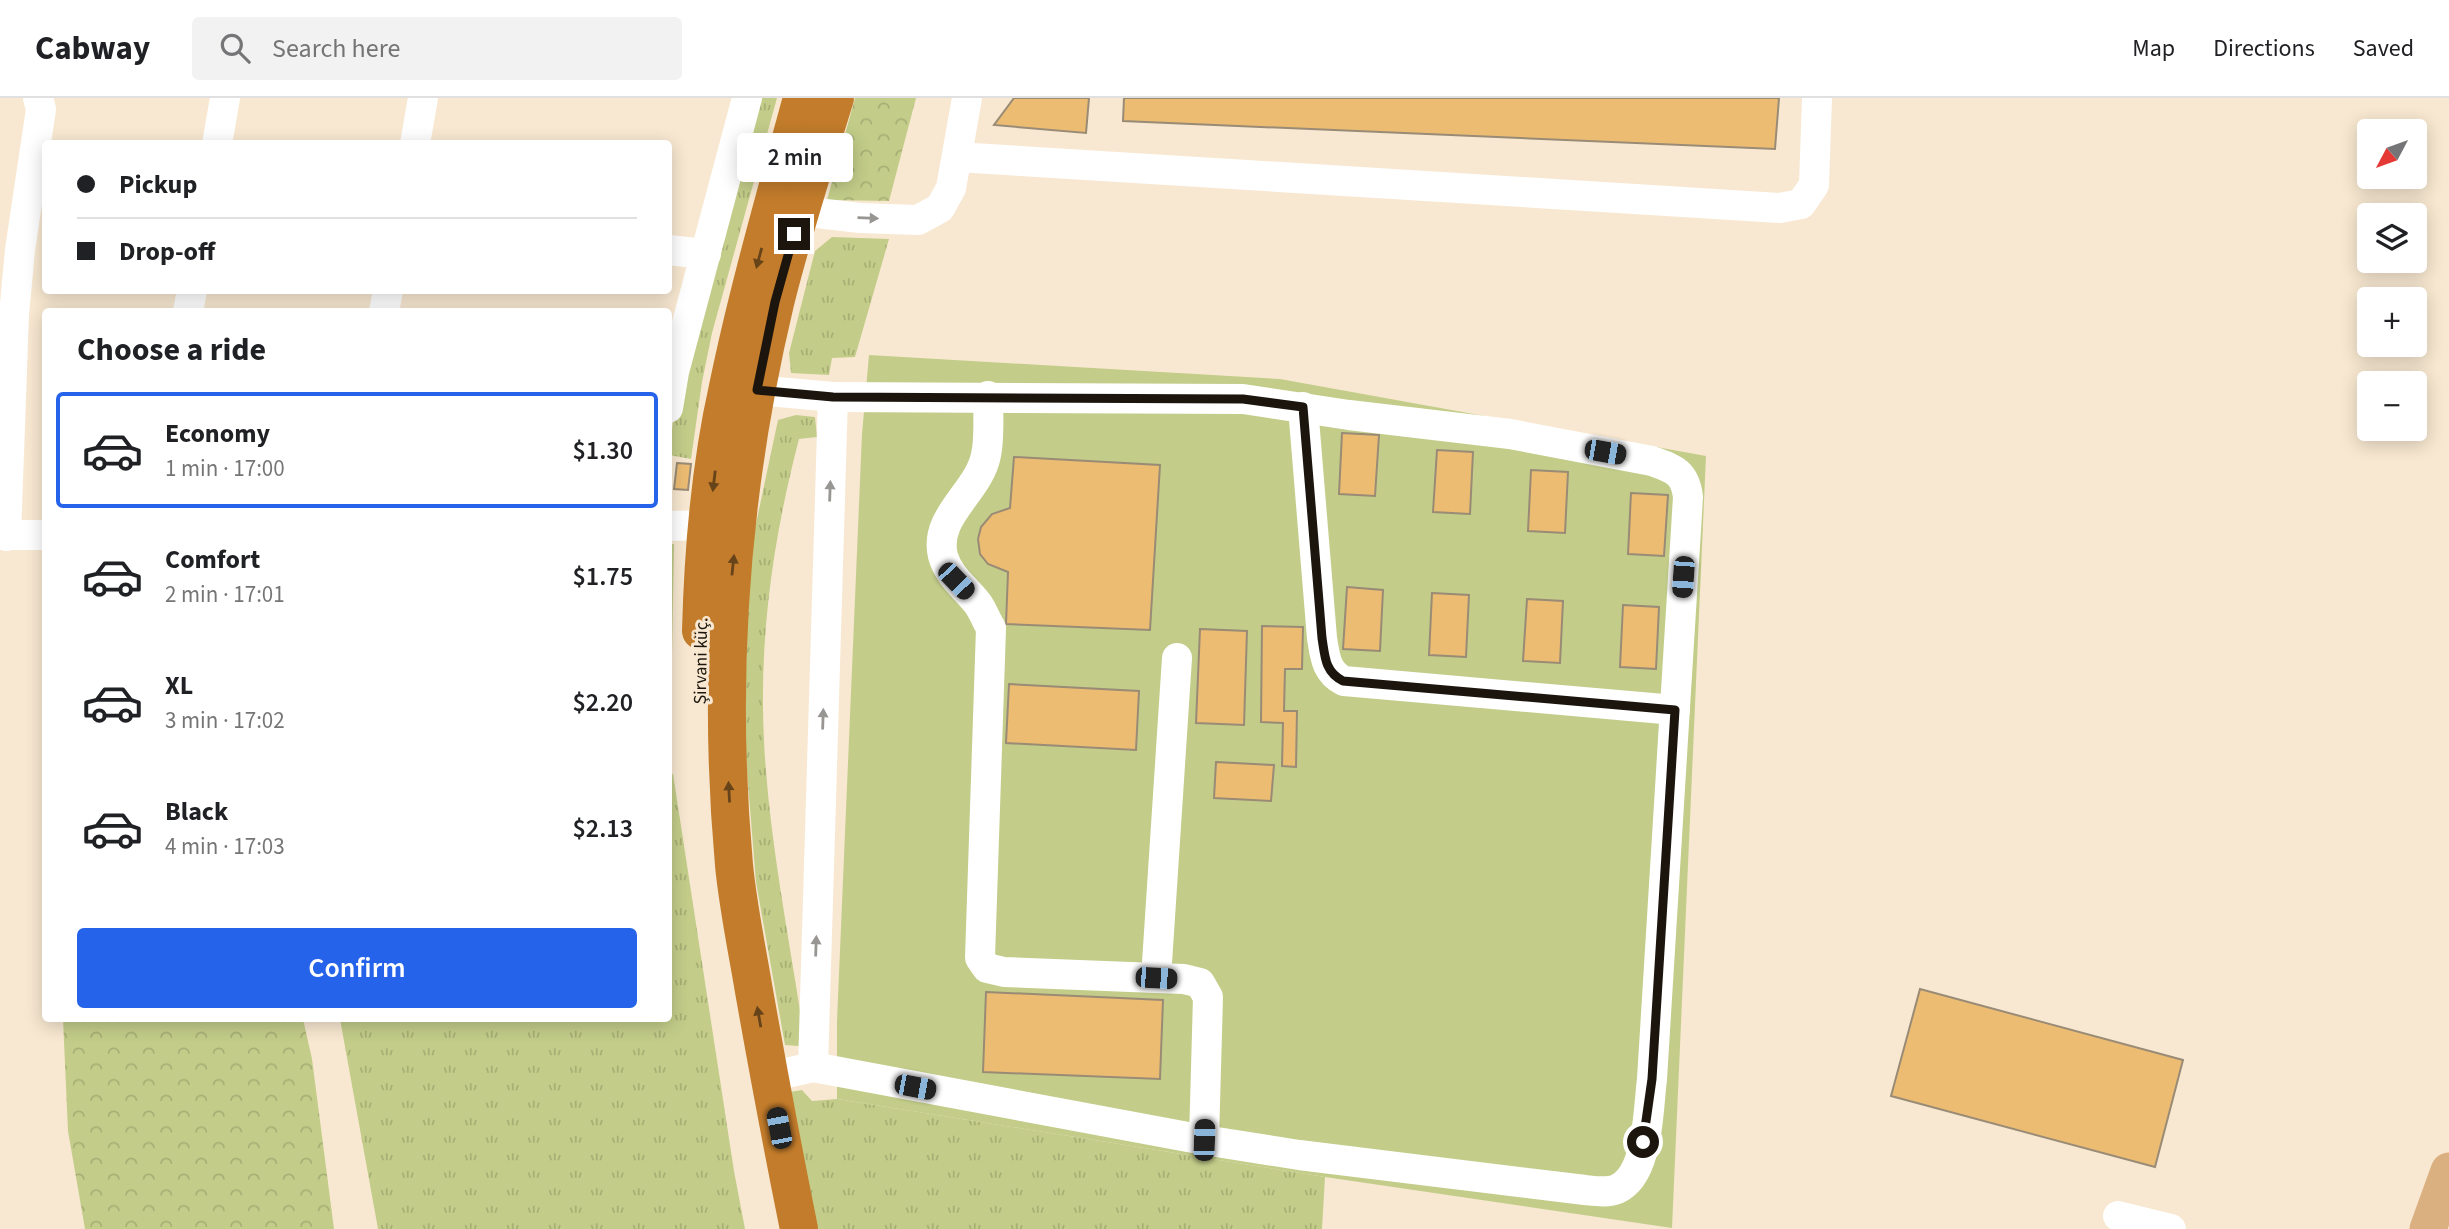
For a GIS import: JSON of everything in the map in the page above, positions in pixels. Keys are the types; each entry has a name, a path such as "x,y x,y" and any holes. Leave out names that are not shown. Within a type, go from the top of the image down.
{"highway":[{"name":"Şirvani küç.","path":"772,1229 726,985 708,867 700,675 708,525 727,389 802,98"},
{"path":"799,1229 769,1077 734,868 726,728 728,607 746,450 775,302 835,98"}],"main road":[{"path":"2428,1229 2449,1171"}],"street":[{"path":"38,98 41,109 20,250 14,315 3,536 42,535"},
{"path":"218,140 225,98"},
{"path":"416,140 423,98"},
{"path":"672,368 706,254 747,98"},
{"path":"800,211 860,219 918,220 940,208 951,188 967,98"},
{"path":"957,157 1780,208 1801,204 1814,185 1817,98"},
{"path":"672,250 706,254"},
{"path":"757,390 833,397 1243,399 1510,434 1652,461 1680,474 1687,484 1688,497 1652,1079 1640,1164 1630,1180 1618,1189 1585,1191 1299,1155 813,1068 769,1077"},
{"path":"988,396 987,455 977,480 948,518 942,540 943,556 956,581 978,604 990,628 980,958 987,968 1004,972 1184,979 1200,983 1208,997 1204,1140"},
{"path":"813,1068 833,397"},
{"path":"1303,407 1325,663 1334,677 1343,681 1675,710"},
{"path":"672,526 708,525"},
{"path":"1156,978 1177,658"},
{"path":"2118,1216 2171,1229"}],"green space":[{"path":"756,98 777,98 712,333 691,459 672,456 673,421"},
{"path":"855,98 916,98 889,201 827,200"},
{"path":"832,237 889,239 855,357 832,358 829,375 791,373 789,353 815,251"},
{"path":"869,355 1280,379 1706,456 1672,1228 1325,1177 837,1099 837,1021 862,434"},
{"path":"796,415 815,417 817,437 799,439 777,538 765,639 763,707 767,788 803,1030 799,1046 785,1045 756,882 741,698 747,566 778,420"},
{"path":"672,544 674,544 672,655"},
{"path":"672,774 745,1229 378,1229 341,1022 672,1022"},
{"path":"63,1022 304,1022 312,1059 334,1229 85,1229 68,1131"},
{"path":"802,1090 812,1101 837,1099 1325,1177 1322,1229 817,1229 790,1092"}],"building":[{"path":"1014,98 1089,98 1086,133 994,125"},
{"path":"1124,98 1779,98 1775,149 1123,121"},
{"path":"1342,433 1379,435 1375,496 1339,494"},
{"path":"1437,450 1473,452 1470,514 1433,512"},
{"path":"1014,457 1160,465 1150,630 1006,624 1008,572 988,564 980,554 978,539 981,527 992,514 1010,508"},
{"path":"677,463 691,464 688,490 674,489"},
{"path":"1531,470 1568,472 1565,533 1528,531"},
{"path":"1631,493 1668,495 1664,556 1628,554"},
{"path":"1347,587 1383,590 1380,651 1343,649"},
{"path":"1432,593 1469,595 1466,657 1429,655"},
{"path":"1527,599 1563,601 1560,663 1523,661"},
{"path":"1623,605 1659,607 1656,669 1620,667"},
{"path":"1262,626 1303,627 1302,669 1285,669 1284,711 1297,711 1296,767 1282,766 1283,723 1261,722"},
{"path":"1200,629 1247,631 1244,725 1196,723"},
{"path":"1009,684 1139,691 1136,750 1006,743"},
{"path":"1216,762 1274,765 1271,801 1214,798"},
{"path":"1920,989 2183,1060 2155,1167 1891,1096"},
{"path":"986,992 1163,1000 1160,1079 983,1072"}],"route":[{"path":"794,234 775,302 757,390 833,397 1243,399 1303,407 1322,638 1325,663 1334,677 1343,681 1675,710 1652,1079 1643,1142"}]}
